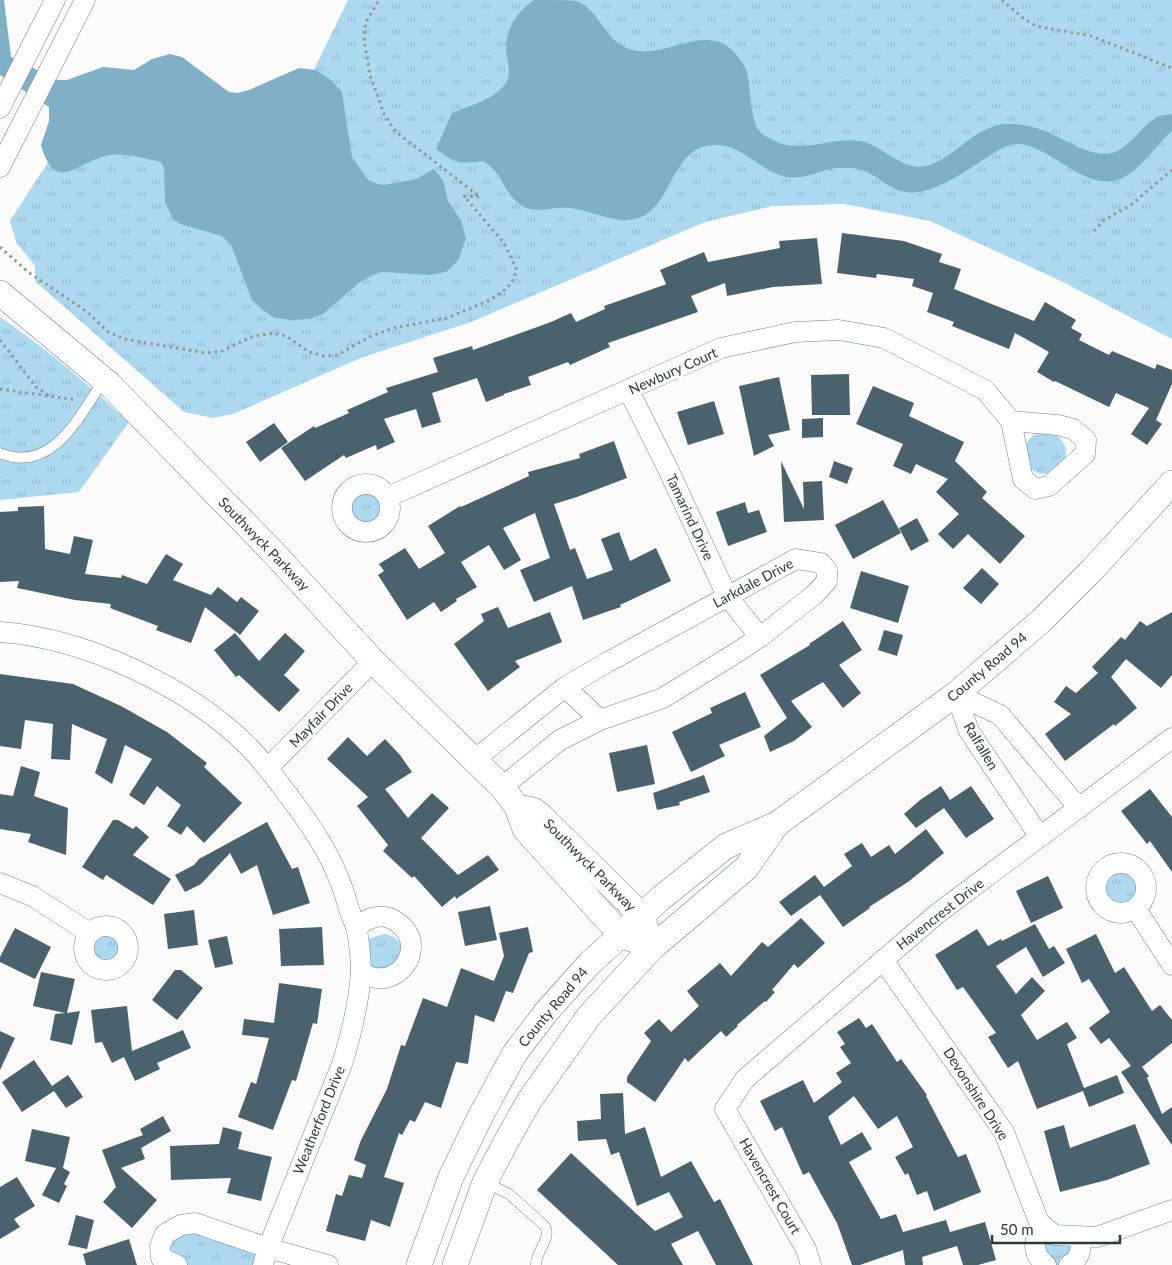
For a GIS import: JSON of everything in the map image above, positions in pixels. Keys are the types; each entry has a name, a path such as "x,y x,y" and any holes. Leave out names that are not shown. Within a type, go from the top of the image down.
{"street":[{"path":"4,101 55,0"},
{"path":"0,167 85,0"},
{"name":"Southwyck Parkway","path":"0,293 104,380 271,550 373,661 502,787 517,807 525,828 621,935 652,947"},
{"name":"Newbury Court","path":"388,497 629,391 721,348 796,332 839,330 884,338 985,390 1011,421"},
{"name":"Tamarind Drive","path":"629,391 727,596 760,637"},
{"name":"County Road 94","path":"419,1265 451,1176 480,1117 515,1054 547,1011 577,978 660,898 726,846 777,824 956,694 1041,621 1092,570 1172,482"},
{"name":"Larkdale Drive","path":"474,760 565,687 727,596 796,559 822,563 827,570 827,581 814,595 760,637 662,698 600,720 560,740 502,787"},
{"name":"Weatherford Drive","path":"0,632 64,644 122,664 176,691 225,726 248,746 268,768 315,831 330,857 342,885 356,928 361,971 350,1036 342,1064 265,1256"},
{"name":"Mayfair Drive","path":"268,768 373,661"},
{"path":"565,687 600,720"},
{"name":"Ralfallen","path":"956,694 1000,715 1079,808"},
{"name":"Ralfallen","path":"956,694 969,731 1040,837"},
{"name":"Havencrest Drive","path":"725,1109 745,1079 938,913 1172,738"},
{"name":"Southwyck Parkway","path":"517,807 533,810 542,816 642,916 652,947"},
{"name":"County Road 94","path":"455,1265 484,1182 530,1101 589,1016 652,947 746,868 777,824"},
{"path":"0,883 32,896 90,933"},
{"path":"1136,909 1172,965"},
{"path":"356,928 366,921 377,917 389,918 400,924 408,933 411,944 410,956 407,962 395,975 383,978 371,977 361,971"},
{"name":"Devonshire Drive","path":"883,960 1004,1132 1039,1222 1048,1231"},
{"name":"Havencrest Court","path":"725,1109 802,1242 811,1265"},
{"path":"1046,1265 1035,1252 1035,1242 1038,1233 1048,1231 1080,1237 1098,1237 1172,1210"},
{"path":"177,1265 161,1258 160,1246 165,1234 181,1224 195,1224 265,1256 328,1265"},
{"path":"1068,1265 1079,1255 1082,1246 1080,1237"}],"lane":[{"path":"0,453 7,456 25,457 45,452 56,445 70,432 104,380"},
{"path":"484,1182 509,1194 545,1226 547,1236 535,1260 536,1265"}],"path":[{"path":"0,247 28,272 86,311 107,331 124,339 206,353 222,351 252,337 273,333 286,336 309,352 324,356 337,355 371,336 394,328 447,318 488,301 501,293 511,284 517,270 504,243 464,196 480,197 395,131 384,114 370,75 364,40 366,22 378,0"},
{"path":"1002,0 1023,18 1036,26 1091,36 1172,68"},
{"path":"1094,231 1104,220 1131,205 1172,170"},
{"path":"0,340 35,386 50,396"},
{"path":"0,389 90,401"}],"green space":[{"path":"348,0 1172,0 1172,339 1059,280 930,221 844,204 773,206 705,222 471,322 363,357 233,414 213,418 184,412 36,282 35,266 16,242 10,221 81,111 279,141"},
{"path":"0,317 50,354 129,422 79,492 0,500"},
{"path":"1045,432 1060,438 1066,453 1060,468 1045,474 1030,468 1024,453 1030,438"},
{"path":"368,488 376,491 382,497 385,509 382,521 376,527 360,530 352,527 346,521 343,505 346,497 352,491"},
{"path":"1121,865 1129,868 1135,874 1138,886 1135,898 1129,904 1113,907 1105,904 1099,898 1096,882 1099,874 1105,868"},
{"path":"109,930 117,933 123,939 126,951 123,963 117,969 101,972 93,969 87,963 84,947 87,939 93,933"},
{"path":"384,934 396,938 405,956 375,975 362,950 370,938"},
{"path":"191,1226 263,1252 258,1265 160,1265 167,1237"},
{"path":"1036,1241 1072,1241 1071,1265 1037,1265"}],"shaded area":[{"path":"0,0 4,0 11,57 57,80 67,80 103,67 134,70 152,59 170,54 182,57 229,92 238,93 299,68 316,70 331,80 342,92 352,157 369,181 382,185 390,184 416,179 434,169 443,180 448,201 461,220 466,239 457,262 446,272 429,275 382,272 360,282 323,314 310,319 291,320 275,318 252,300 231,245 222,236 180,224 173,219 165,202 164,169 161,162 130,156 111,155 70,171 62,172 54,169 47,161 41,145 49,121 49,107 0,75"},
{"path":"534,0 576,1 584,5 615,40 633,50 659,50 699,40 712,40 724,44 735,53 746,69 756,126 763,134 783,144 805,146 850,140 860,141 911,166 920,167 940,160 979,133 999,125 1016,124 1034,127 1088,151 1104,154 1118,151 1124,147 1146,125 1159,116 1172,114 1172,131 1144,161 1126,176 1112,181 1099,181 1085,176 1046,153 1032,147 1014,144 1001,148 947,182 915,193 898,190 866,172 851,168 835,168 805,176 787,177 771,171 730,147 711,145 696,150 685,159 652,210 640,218 624,220 569,208 530,209 524,207 513,198 495,171 483,161 458,162 448,158 436,149 452,113 488,98 505,84 509,76 506,43 510,28 522,10"}],"building":[{"path":"842,233 904,241 942,254 939,262 961,269 954,289 1034,321 1045,302 1076,320 1071,328 1082,334 1079,340 1109,355 1112,351 1155,369 1157,364 1172,370 1172,384 1156,420 1162,424 1147,445 1131,434 1149,408 1116,393 1109,407 1054,382 1037,372 1049,352 1015,333 1009,349 952,326 954,322 927,312 933,293 912,286 914,279 877,274 876,278 837,273"},
{"path":"817,238 822,284 773,287 727,296 725,283 691,296 698,312 608,343 610,347 570,365 568,362 528,377 531,385 486,402 477,378 432,393 441,422 422,428 416,409 384,419 395,442 377,450 376,445 346,458 344,455 305,481 281,448 314,426 315,428 349,413 347,410 388,392 386,388 438,372 433,358 472,346 473,350 571,313 576,322 605,309 604,306 666,284 660,270 704,252 708,262 780,248 779,241"},
{"path":"849,374 850,415 812,415 811,375"},
{"path":"779,377 790,430 768,435 774,446 754,456 739,386"},
{"path":"873,386 914,403 909,416 964,442 955,461 987,492 982,498 1025,536 1000,564 968,534 953,549 938,534 959,514 936,492 948,479 916,464 911,474 893,466 903,444 856,424"},
{"path":"714,401 724,434 688,445 677,412"},
{"path":"823,418 823,437 802,438 802,419"},
{"path":"274,423 288,442 260,462 246,442"},
{"path":"614,441 627,478 554,504 570,550 575,548 587,579 613,570 601,539 619,532 630,561 656,548 671,581 620,605 621,607 583,620 572,586 534,602 520,570 550,558 535,513 503,528 521,560 504,570 489,545 461,562 477,587 456,599 457,601 441,612 434,602 407,620 378,575 384,571 379,564 405,548 419,569 445,553 428,526 460,506 529,476 528,472 580,458 579,454"},
{"path":"781,461 804,509 803,482 822,481 824,520 784,522"},
{"path":"834,461 853,468 847,484 829,477"},
{"path":"883,500 901,533 853,559 835,525"},
{"path":"745,502 748,513 759,510 767,532 728,546 716,512"},
{"path":"44,506 45,549 70,554 74,536 93,540 85,574 121,578 122,575 147,584 166,554 183,564 173,580 211,595 218,587 237,602 241,597 259,611 240,635 205,607 191,643 156,630 158,626 110,608 111,604 75,600 17,588 19,581 0,582 0,512 18,511 18,507"},
{"path":"917,518 929,541 911,551 899,528"},
{"path":"982,568 999,584 981,604 963,588"},
{"path":"861,571 909,586 898,623 850,608"},
{"path":"498,607 508,628 550,612 562,642 515,661 520,667 488,691 454,644 484,621 481,614"},
{"path":"1172,612 1172,675 1161,688 1126,659 1111,677 1137,708 1065,761 1045,734 1071,714 1054,702 1066,686 1076,693 1098,673 1092,667 1121,637 1125,640 1140,621 1147,626"},
{"path":"843,621 862,650 839,665 861,693 843,708 823,682 791,701 812,727 794,741 770,752 764,736 787,718 760,675 810,645"},
{"path":"884,630 903,635 897,656 878,650"},
{"path":"235,633 259,661 285,633 305,651 284,675 300,690 279,712 239,675 236,677 214,650"},
{"path":"0,674 73,684 121,706 167,732 207,763 204,767 242,803 204,843 187,826 181,835 167,826 181,805 157,786 144,805 129,795 152,759 125,745 112,784 95,773 107,739 72,724 70,760 51,759 53,724 25,720 21,749 0,746"},
{"path":"745,692 761,727 719,745 725,756 691,772 672,732 712,713 710,708"},
{"path":"348,737 367,756 385,739 400,755 412,772 385,789 408,818 432,793 449,808 421,838 458,875 488,855 499,870 456,899 455,896 442,907 414,876 412,878 383,851 388,845 357,806 368,797 327,759"},
{"path":"647,745 655,784 617,792 609,753"},
{"path":"21,766 40,772 34,796 68,808 66,855 28,842 31,834 0,829 0,794 13,796"},
{"path":"704,775 710,792 679,802 680,805 657,810 653,793"},
{"path":"941,786 950,800 971,786 994,819 966,838 944,808 916,828 904,814 920,800"},
{"path":"1150,789 1172,817 1172,872 1150,841 1147,844 1121,811"},
{"path":"113,820 118,820 133,829 136,826 149,837 133,855 171,879 153,905 106,875 103,880 82,867"},
{"path":"267,822 292,869 298,867 310,903 273,915 257,865 241,874 230,853 201,884 185,892 175,875 194,865 199,859"},
{"path":"926,829 944,853 908,882 869,907 843,927 820,895 791,916 779,902 815,875 824,887 852,866 844,854 862,843 871,857 889,845 895,854"},
{"path":"1048,876 1063,908 1031,923 1016,891"},
{"path":"490,906 497,940 465,946 458,912"},
{"path":"194,910 198,945 168,949 164,914"},
{"path":"801,918 825,943 798,968 794,964 772,990 775,992 766,1002 737,1025 726,1037 721,1031 688,1062 685,1058 655,1102 627,1082 627,1077 651,1041 644,1033 659,1019 671,1032 699,1006 687,991 720,963 731,976 762,942 768,947"},
{"path":"1035,924 1049,949 1054,946 1065,963 1043,977 1026,947 996,966 1016,994 1032,977 1045,991 1021,1015 1037,1040 1067,1022 1077,1038 1067,1044 1084,1088 1117,1075 1124,1093 1089,1107 1083,1091 1037,1109 1018,1061 1008,1068 988,1037 996,1033 963,987 957,990 935,955 977,929 988,946"},
{"path":"322,927 324,965 281,966 279,929"},
{"path":"528,927 533,952 529,953 513,993 506,991 494,1022 475,1015 468,1064 456,1062 441,1108 425,1102 415,1122 410,1120 402,1135 399,1133 384,1177 404,1183 390,1227 371,1220 365,1241 326,1231 336,1194 342,1196 349,1175 362,1178 366,1165 354,1160 361,1140 387,1089 401,1045 405,1046 423,998 447,1007 461,968 494,981 504,956 499,933"},
{"path":"15,928 51,947 35,979 0,962 0,957"},
{"path":"1096,934 1115,973 1124,967 1152,1011 1160,1005 1172,1020 1172,1043 1142,1067 1149,1076 1147,1078 1162,1114 1172,1107 1172,1145 1121,1072 1131,1066 1109,1038 1101,1044 1089,1028 1110,1012 1089,979 1082,983 1066,949"},
{"path":"227,936 233,964 215,968 208,940"},
{"path":"175,970 181,970 203,988 177,1020 152,1000"},
{"path":"41,972 75,979 67,1013 80,1011 72,1045 50,1040 55,1014 65,1013 33,1006"},
{"path":"279,983 322,989 317,1024 313,1023 296,1081 292,1080 273,1130 238,1117 251,1082 256,1084 269,1038 242,1035 244,1019 274,1023"},
{"path":"127,1006 132,1051 183,1030 191,1048 157,1063 160,1069 135,1081 124,1057 112,1063 102,1042 95,1043 91,1010"},
{"path":"859,1018 866,1028 872,1024 897,1062 901,1059 927,1095 958,1157 966,1154 981,1192 934,1211 927,1191 917,1195 908,1173 905,1175 895,1157 913,1147 897,1116 878,1129 854,1096 828,1117 841,1145 862,1132 872,1149 849,1162 881,1219 896,1214 903,1232 946,1220 950,1232 985,1222 996,1260 978,1265 963,1265 957,1246 922,1257 923,1265 905,1265 903,1250 860,1265 852,1265 837,1223 809,1172 803,1175 782,1127 775,1131 760,1101 803,1080 814,1103 842,1082 836,1073 851,1063 840,1047 845,1044 837,1032"},
{"path":"0,1031 15,1038 0,1070"},
{"path":"34,1060 52,1086 68,1075 83,1097 66,1108 54,1091 22,1112 2,1082"},
{"path":"623,1093 625,1134 645,1127 661,1177 691,1161 714,1202 720,1199 753,1265 716,1265 698,1231 671,1244 683,1265 618,1265 537,1190 571,1153 655,1231 683,1217 669,1192 637,1206 619,1152 611,1155 606,1139 578,1141 577,1121 601,1119 600,1094"},
{"path":"163,1116 171,1131 141,1148 145,1159 121,1168 157,1200 132,1228 103,1202 116,1187 102,1150 143,1135 140,1129"},
{"path":"1135,1124 1150,1164 1107,1180 1060,1192 1044,1131 1064,1125 1070,1148"},
{"path":"223,1127 242,1132 238,1149 272,1157 261,1201 227,1193 231,1178 171,1180 170,1146 219,1144"},
{"path":"32,1129 70,1137 63,1168 70,1172 64,1184 67,1186 59,1203 42,1195 56,1168 25,1161"},
{"path":"17,1177 35,1206 14,1219 20,1227 0,1239 0,1187"},
{"path":"76,1215 94,1220 87,1249 68,1245"},
{"path":"129,1239 137,1265 86,1265 83,1254"}]}
